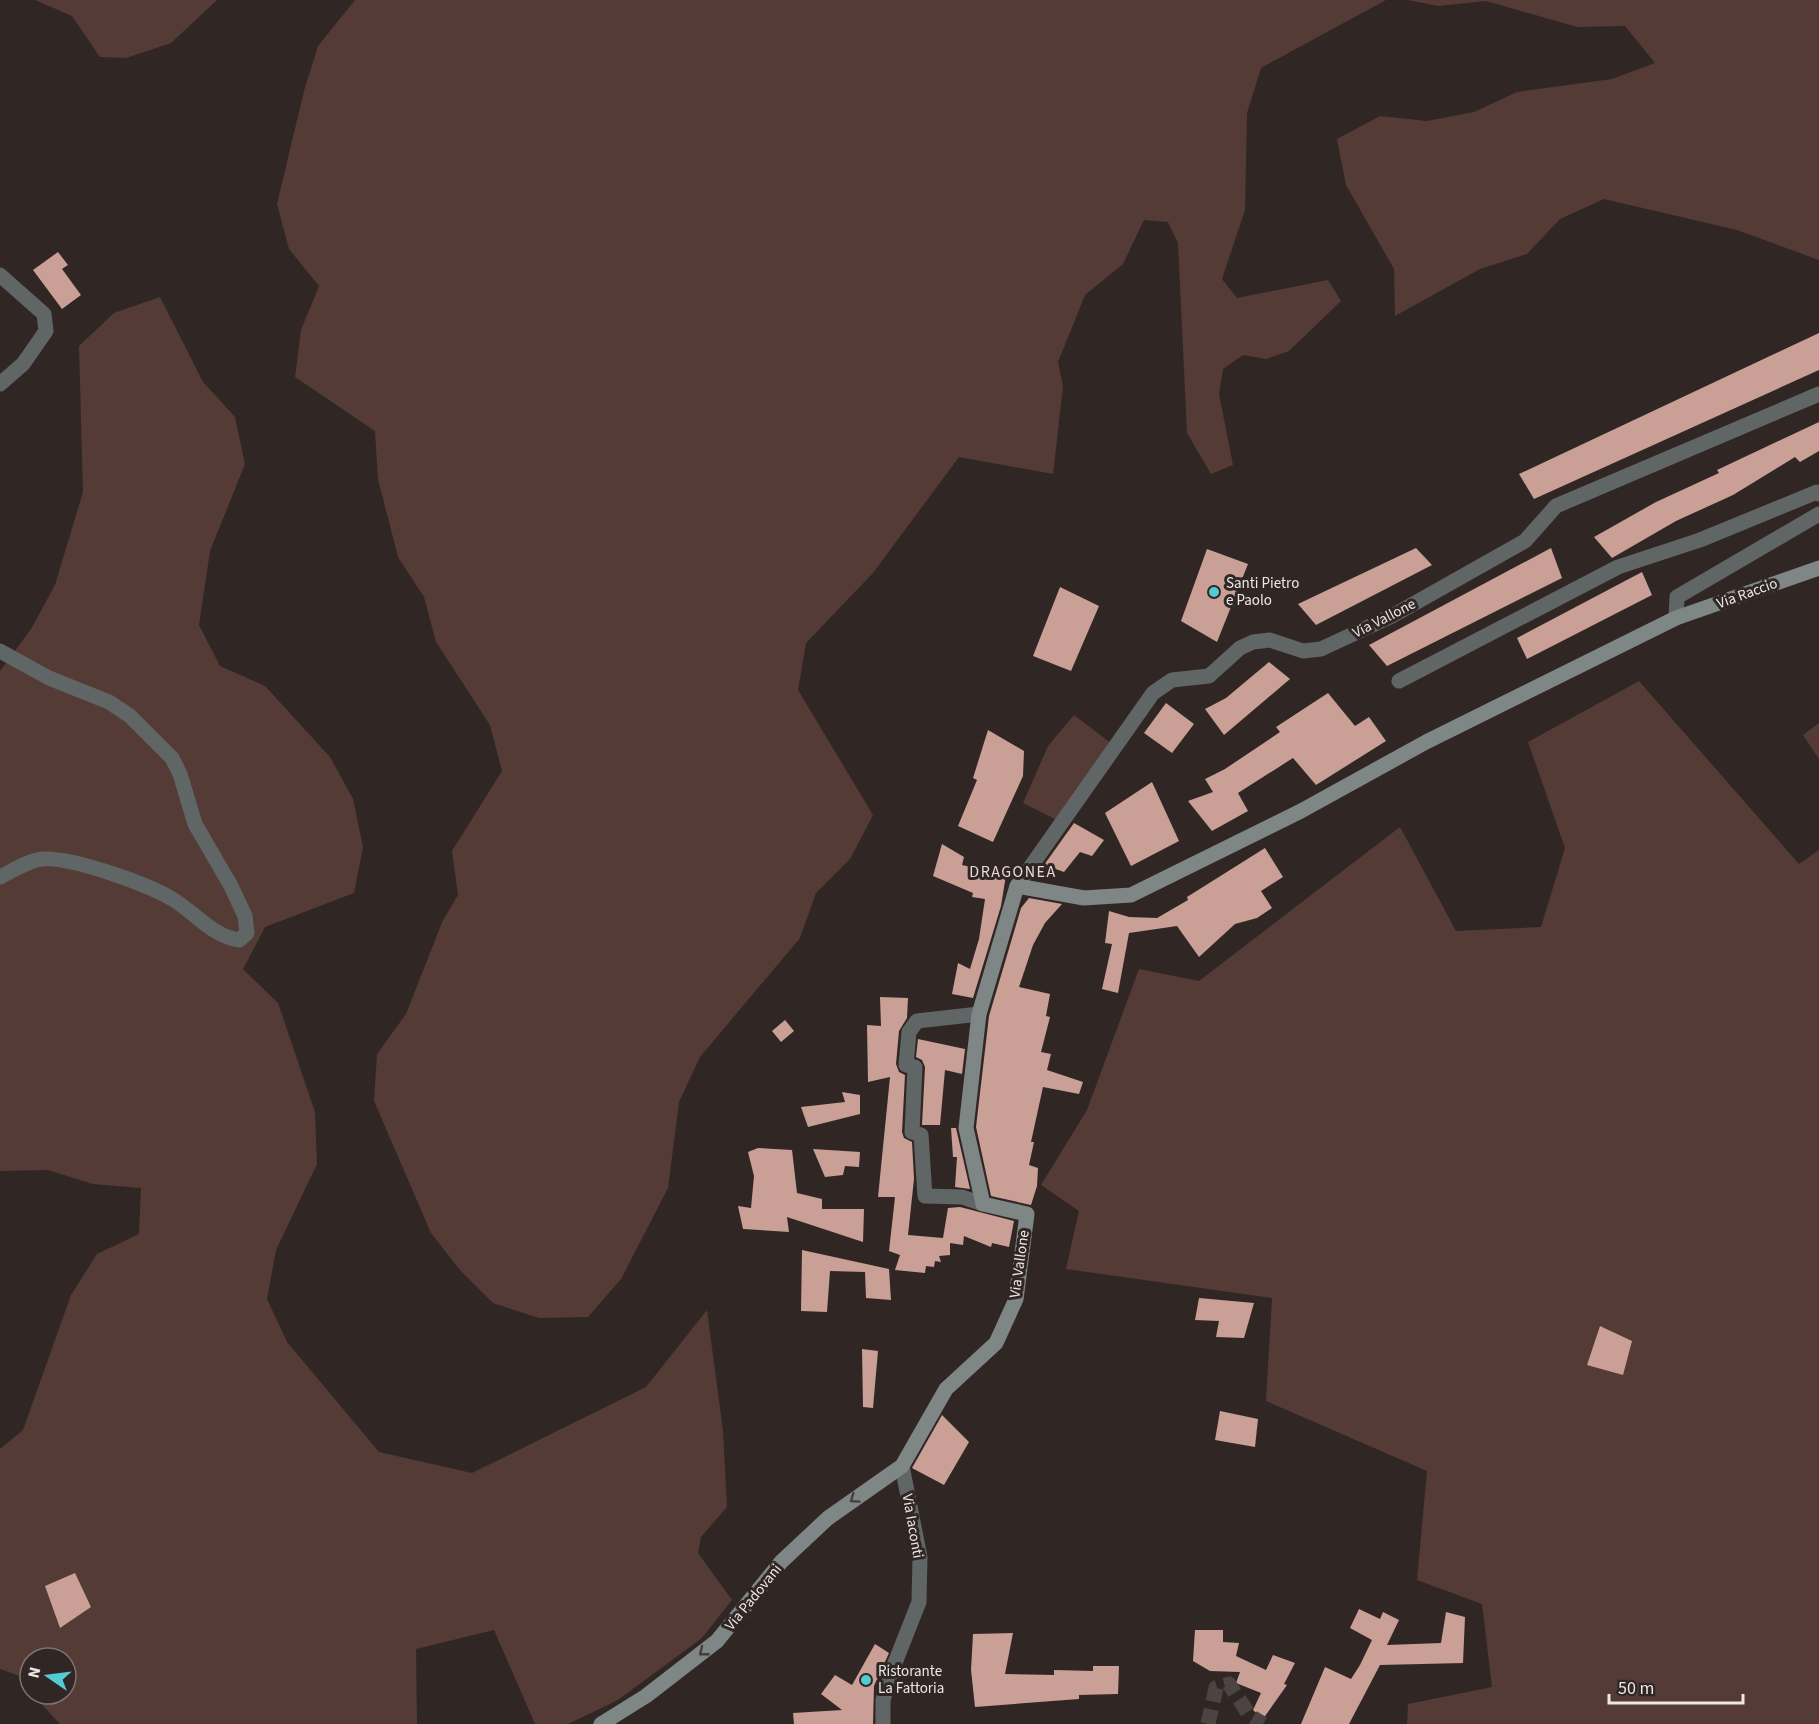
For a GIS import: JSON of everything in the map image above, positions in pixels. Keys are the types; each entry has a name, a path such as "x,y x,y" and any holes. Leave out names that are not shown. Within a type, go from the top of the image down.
{"street":[{"path":"0,275 44,314 46,331 23,364 0,384"},
{"name":"Via Vallone","path":"983,1204 966,1128 979,1014 1017,886 1153,693 1172,680 1209,676 1240,648 1252,642 1270,640 1303,651 1321,649 1392,616 1525,541 1556,506 1819,394"},
{"path":"1399,681 1618,567 1700,540 1758,514 1817,492 1819,494"},
{"path":"1017,886 1084,898 1131,895 1301,811 1426,742 1676,618 1677,597 1819,514"},
{"name":"Via Raccio","path":"1676,618 1819,568"},
{"path":"0,651 49,678 110,702 130,716 172,758 180,774 195,824 231,886 245,916 247,933 239,940 223,938 172,899 133,880 81,865 42,859 0,877"},
{"name":"Via Vallone","path":"902,1466 946,1389 996,1343 1016,1299 1027,1214 962,1197 925,1196 921,1135 912,1132 915,1067 906,1065 909,1032 917,1021 979,1014"},
{"name":"Via Padovani","path":"601,1724 646,1696 717,1641 781,1562 828,1518 902,1466"},
{"name":"Via Iaconti","path":"883,1724 884,1700 891,1673 919,1602 920,1557 902,1466"}],"shaded area":[{"path":"35,0 217,0 171,43 126,58 100,57 72,16"},
{"path":"355,0 1386,0 1261,68 1247,113 1245,210 1222,279 1237,298 1328,280 1341,301 1289,351 1266,359 1243,355 1223,369 1219,394 1233,465 1211,474 1187,433 1178,243 1168,222 1144,220 1123,264 1085,295 1058,362 1063,386 1053,474 959,457 873,573 806,643 798,690 873,815 850,859 816,893 800,938 700,1057 679,1102 668,1188 621,1279 588,1317 539,1318 493,1303 460,1270 431,1233 374,1101 377,1054 406,1014 443,920 458,895 452,851 502,771 490,725 436,642 424,597 398,557 378,479 375,431 295,377 301,330 319,286 289,249 277,204 304,91 318,46"},
{"path":"1408,0 1819,0 1819,260 1737,230 1604,199 1560,219 1527,254 1480,269 1395,316 1394,269 1346,185 1337,139 1380,116 1427,121 1474,112 1517,92 1612,79 1655,63 1625,26 1577,27 1486,1 1438,6"},
{"path":"160,297 203,382 235,417 245,464 210,551 199,625 220,666 265,686 330,757 353,799 363,847 354,893 265,927 243,969 278,1003 315,1112 317,1164 276,1250 267,1299 287,1342 379,1452 472,1473 646,1387 707,1310 723,1431 727,1507 701,1537 698,1553 732,1600 702,1638 618,1700 568,1724 535,1724 494,1630 416,1649 417,1724 60,1724 43,1706 78,1706 78,1646 18,1646 18,1675 0,1669 0,1449 23,1430 71,1295 97,1254 139,1234 141,1188 93,1184 48,1170 0,1171 0,671 31,629 55,585 83,492 79,346 114,313"},
{"path":"1639,681 1799,864 1819,850 1819,1724 1407,1724 1408,1704 1492,1687 1482,1604 1417,1580 1427,1471 1266,1401 1272,1298 1066,1269 1079,1211 1041,1185 1087,1110 1139,969 1199,981 1400,827 1456,931 1541,927 1565,848 1528,742"},
{"path":"1074,715 1112,744 1059,821 1023,803 1048,746"},
{"path":"1819,723 1819,759 1803,735"}],"building":[{"path":"58,252 68,265 62,269 81,295 62,309 33,270"},
{"path":"1819,333 1819,370 1534,499 1519,474"},
{"path":"1819,422 1819,451 1800,462 1795,457 1733,495 1676,521 1612,558 1594,537 1656,502 1719,473 1717,470"},
{"path":"1416,548 1432,565 1316,625 1298,604"},
{"path":"1551,548 1562,578 1387,666 1369,645"},
{"name":"Santi Pietro e Paolo","path":"1207,549 1248,564 1217,642 1181,621"},
{"path":"1642,572 1652,595 1527,659 1517,638"},
{"path":"1060,587 1099,606 1071,671 1033,656"},
{"path":"1269,662 1290,679 1224,735 1205,709 1226,698"},
{"path":"1328,693 1355,726 1369,717 1386,741 1316,785 1293,758 1238,793 1248,811 1212,831 1188,801 1213,792 1205,779 1225,769 1280,732 1276,727"},
{"path":"1166,703 1194,724 1172,753 1144,733"},
{"path":"988,730 1024,751 1023,776 993,842 958,826 977,780 973,778"},
{"path":"1152,782 1179,841 1131,866 1105,813"},
{"path":"1074,823 1104,840 1092,856 1080,852 1064,872 1044,865"},
{"path":"942,844 964,857 962,865 1006,875 1001,906 973,998 952,994 958,963 970,969 979,939 985,899 972,897 973,893 933,876"},
{"path":"1265,848 1283,877 1261,891 1272,908 1257,918 1235,924 1199,957 1177,926 1129,933 1118,993 1102,989 1112,944 1105,943 1109,911 1129,917 1157,918"},
{"path":"1029,898 1062,904 1045,923 1033,945 1019,987 1050,994 1046,1016 1050,1017 1041,1052 1051,1054 1047,1070 1083,1082 1079,1094 1043,1087 1031,1142 1034,1142 1029,1165 1038,1168 1037,1186 1031,1205 991,1196 976,1127 989,1016 1021,908"},
{"path":"880,997 908,998 907,1018 899,1031 896,1064 899,1072 905,1075 902,1132 904,1138 912,1142 914,1179 908,1235 943,1238 948,1208 960,1207 1014,1221 1009,1247 992,1243 991,1247 964,1236 963,1245 950,1243 950,1255 939,1256 941,1262 935,1261 934,1267 926,1266 925,1273 895,1270 900,1255 889,1251 895,1197 878,1197 890,1077 868,1082 867,1025 881,1026"},
{"path":"785,1020 794,1031 781,1042 772,1031"},
{"path":"918,1039 965,1049 962,1074 945,1070 940,1125 922,1125 925,1067 922,1060 916,1057"},
{"path":"842,1092 860,1095 860,1114 808,1127 801,1107 845,1102"},
{"path":"951,1128 956,1128 970,1189 955,1187 957,1157 953,1157"},
{"path":"758,1148 792,1150 797,1193 822,1199 822,1209 864,1209 863,1242 787,1217 789,1232 743,1229 738,1206 751,1208 754,1176 748,1152"},
{"path":"813,1149 860,1152 859,1167 845,1166 843,1175 825,1177"},
{"path":"802,1250 889,1269 891,1300 866,1298 865,1272 830,1271 827,1312 801,1311"},
{"path":"1199,1298 1254,1303 1244,1338 1216,1337 1219,1321 1195,1320"},
{"path":"1600,1326 1632,1341 1623,1375 1587,1365"},
{"path":"862,1349 878,1351 873,1408 863,1407"},
{"path":"1220,1411 1258,1419 1255,1447 1215,1440"},
{"path":"942,1415 969,1442 944,1485 912,1468"},
{"path":"75,1573 91,1607 60,1628 45,1586"},
{"path":"1359,1609 1380,1619 1383,1612 1399,1620 1387,1645 1441,1643 1446,1612 1465,1617 1463,1663 1380,1665 1349,1724 1301,1724 1325,1667 1351,1679 1360,1665 1372,1640 1350,1628"},
{"path":"1195,1630 1223,1630 1223,1642 1239,1643 1236,1656 1266,1670 1273,1655 1295,1663 1284,1684 1287,1685 1263,1719 1253,1710 1261,1693 1236,1683 1240,1672 1210,1671 1193,1661"},
{"path":"1013,1633 1005,1674 1054,1675 1054,1670 1093,1671 1093,1666 1119,1666 1118,1694 1079,1695 1079,1699 975,1707 971,1670 973,1634"},
{"name":"Ristorante La Fattoria","path":"875,1644 889,1653 874,1686 873,1724 794,1724 793,1713 842,1710 821,1694 835,1675 852,1685"}],"tunnel":[{"path":"1208,1724 1216,1688 1229,1684 1250,1716 1263,1724"}],"place":[{"name":"Santi Pietro e Paolo","path":"1214,592"},
{"name":"Ristorante La Fattoria","path":"866,1680"}],"district":[{"name":"DRAGONEA","path":"1013,871"}]}
